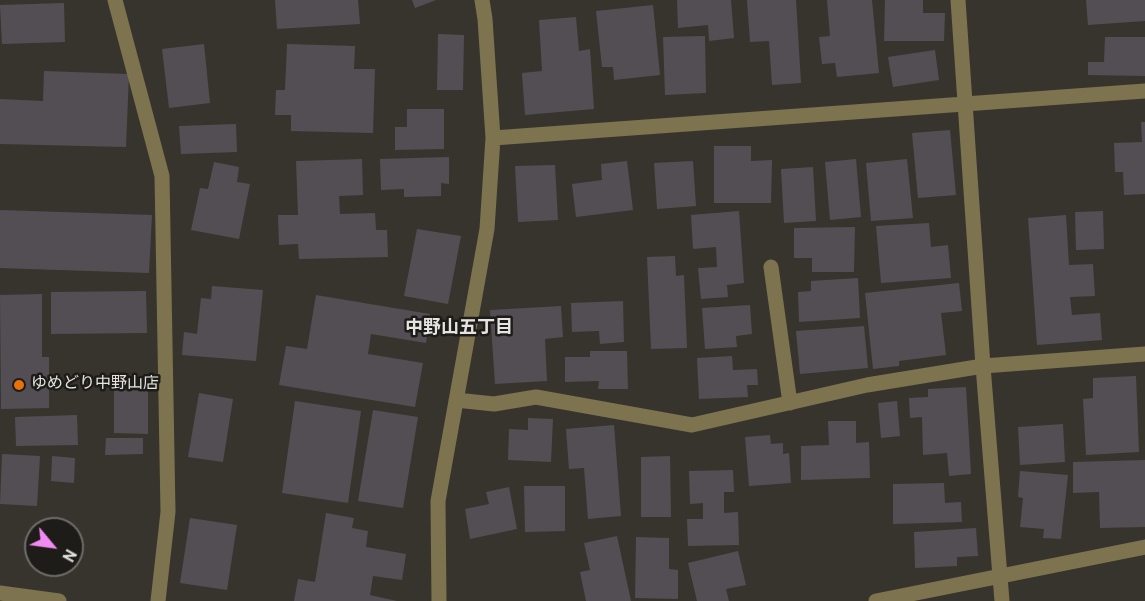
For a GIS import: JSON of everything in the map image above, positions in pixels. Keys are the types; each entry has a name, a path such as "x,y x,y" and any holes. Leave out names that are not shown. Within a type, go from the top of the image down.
{"street":[{"path":"116,0 162,176 168,512 158,601"},
{"path":"439,601 438,501 487,229 492,138 482,0"},
{"path":"958,0 1002,601"},
{"path":"492,138 1145,91"},
{"path":"771,267 790,403"},
{"path":"456,400 494,404 536,398 692,426 867,385 983,366 1145,354"},
{"path":"876,601 1145,547"},
{"path":"0,593 59,601"}],"building":[{"path":"275,0 358,0 360,24 277,29"},
{"path":"412,0 436,0 415,8"},
{"path":"677,0 731,0 734,38 709,41 708,25 678,28"},
{"path":"747,0 796,0 801,83 772,85 769,41 750,42"},
{"path":"827,0 872,0 879,73 837,77 835,63 822,64 819,37 830,36"},
{"path":"885,0 923,0 923,13 945,13 944,41 884,41"},
{"path":"1086,0 1145,0 1145,21 1088,25"},
{"path":"64,3 65,42 2,44 0,5"},
{"path":"653,5 660,75 614,80 613,67 602,67 596,11"},
{"path":"576,17 579,51 590,49 594,109 525,115 522,73 542,71 539,20"},
{"path":"438,34 464,35 463,90 437,90"},
{"path":"705,36 706,93 665,95 663,37"},
{"path":"1105,37 1145,37 1145,76 1088,75 1088,62 1104,62"},
{"path":"204,44 210,103 169,108 162,49"},
{"path":"287,44 355,46 354,69 375,69 373,133 291,131 291,115 275,115 276,90 285,90"},
{"path":"935,50 939,80 893,87 888,57"},
{"path":"44,71 129,74 126,147 0,144 0,99 43,101"},
{"path":"407,109 444,109 444,149 395,150 395,127 407,127"},
{"path":"1141,122 1145,122 1145,194 1124,195 1123,172 1115,172 1114,143 1142,142"},
{"path":"236,124 237,152 181,154 179,126"},
{"path":"950,130 956,195 918,198 912,133"},
{"path":"714,146 751,146 751,161 772,160 771,203 714,203"},
{"path":"449,157 449,184 441,183 441,196 404,197 404,189 381,190 380,159"},
{"path":"362,159 363,195 339,196 340,214 375,213 376,230 387,230 388,257 299,259 298,244 279,245 278,215 298,215 296,161"},
{"path":"856,159 861,217 830,220 825,162"},
{"path":"907,159 913,218 871,221 866,163"},
{"path":"627,161 633,210 576,217 572,184 602,180 601,164"},
{"path":"693,161 696,206 657,209 654,163"},
{"path":"214,162 239,167 237,182 250,184 239,239 191,230 200,188 208,189"},
{"path":"555,165 558,220 518,222 515,166"},
{"path":"813,167 816,221 784,223 781,169"},
{"path":"0,210 152,215 149,273 0,268"},
{"path":"739,211 744,283 727,285 728,297 701,299 698,268 717,267 716,247 693,249 691,215"},
{"path":"1103,211 1104,249 1076,250 1075,212"},
{"path":"1066,215 1069,265 1093,264 1095,296 1070,297 1072,315 1100,313 1102,340 1037,345 1028,218"},
{"path":"929,223 931,247 948,245 951,278 881,283 876,226"},
{"path":"855,227 854,272 812,272 812,258 794,258 794,228"},
{"path":"417,229 461,236 448,304 404,296"},
{"path":"675,256 676,276 684,275 687,348 651,349 647,257"},
{"path":"858,278 860,318 799,322 798,292 811,291 811,281"},
{"path":"959,283 962,311 941,313 946,355 899,361 899,366 873,369 865,293"},
{"path":"212,286 263,290 256,361 182,355 184,332 197,334 201,298 211,299"},
{"path":"146,291 147,333 51,334 51,292"},
{"path":"42,294 42,357 49,357 49,408 1,409 0,295"},
{"path":"316,295 430,314 426,343 371,334 368,354 423,363 415,407 279,385 286,346 307,349"},
{"path":"623,301 624,342 600,344 599,331 572,332 571,303"},
{"path":"750,305 752,334 736,336 737,347 705,349 702,308"},
{"path":"561,306 563,337 545,339 547,381 495,384 490,310"},
{"path":"864,326 868,368 800,374 796,331"},
{"path":"590,351 627,351 628,389 598,389 599,381 565,382 565,357 590,357"},
{"path":"732,356 733,370 757,369 758,385 747,385 748,397 699,399 697,358"},
{"path":"1136,376 1139,452 1086,455 1083,399 1093,398 1093,378"},
{"path":"966,387 971,474 949,476 947,453 923,455 922,417 910,418 909,398 928,397 928,389"},
{"path":"114,390 148,391 148,434 114,433"},
{"path":"199,393 233,399 223,462 188,457"},
{"path":"295,401 361,411 348,503 282,493"},
{"path":"897,401 900,436 881,438 878,403"},
{"path":"373,410 418,417 403,508 358,501"},
{"path":"77,415 78,445 16,446 15,417"},
{"path":"528,418 553,419 551,462 508,460 509,429 528,430"},
{"path":"828,421 856,421 856,443 869,442 870,478 801,480 801,446 829,445"},
{"path":"1063,424 1065,462 1020,465 1018,427"},
{"path":"614,425 621,516 588,519 584,468 569,469 566,429"},
{"path":"770,435 771,444 783,443 783,454 789,453 791,483 749,486 745,437"},
{"path":"106,438 143,438 143,454 105,455"},
{"path":"2,454 40,456 37,506 0,504"},
{"path":"52,456 75,458 74,483 51,481"},
{"path":"670,456 671,517 641,517 641,457"},
{"path":"1145,460 1145,527 1100,528 1099,492 1073,493 1073,462"},
{"path":"733,470 734,492 724,492 724,513 738,512 739,545 688,546 687,519 703,519 703,503 690,504 689,471"},
{"path":"1020,471 1068,475 1061,539 1043,538 1044,529 1020,527 1023,498 1018,497"},
{"path":"944,483 945,503 961,502 962,522 893,524 893,484"},
{"path":"524,486 565,486 565,531 525,532"},
{"path":"509,487 517,529 470,539 465,509 489,504 486,492"},
{"path":"326,513 354,518 352,528 368,531 366,547 406,554 402,580 373,576 370,595 397,601 294,601 298,579 315,582"},
{"path":"190,518 237,525 227,590 180,583"},
{"path":"976,528 978,556 957,557 957,566 915,568 914,532"},
{"path":"617,536 631,601 586,601 580,572 590,570 584,543"},
{"path":"636,537 669,538 669,569 678,570 678,599 635,598"},
{"path":"738,551 746,585 726,589 729,601 697,601 688,563"}],"place":[{"name":"ゆめどり中野山店","path":"19,385"}],"district":[{"name":"中野山五丁目","path":"459,329"}]}
